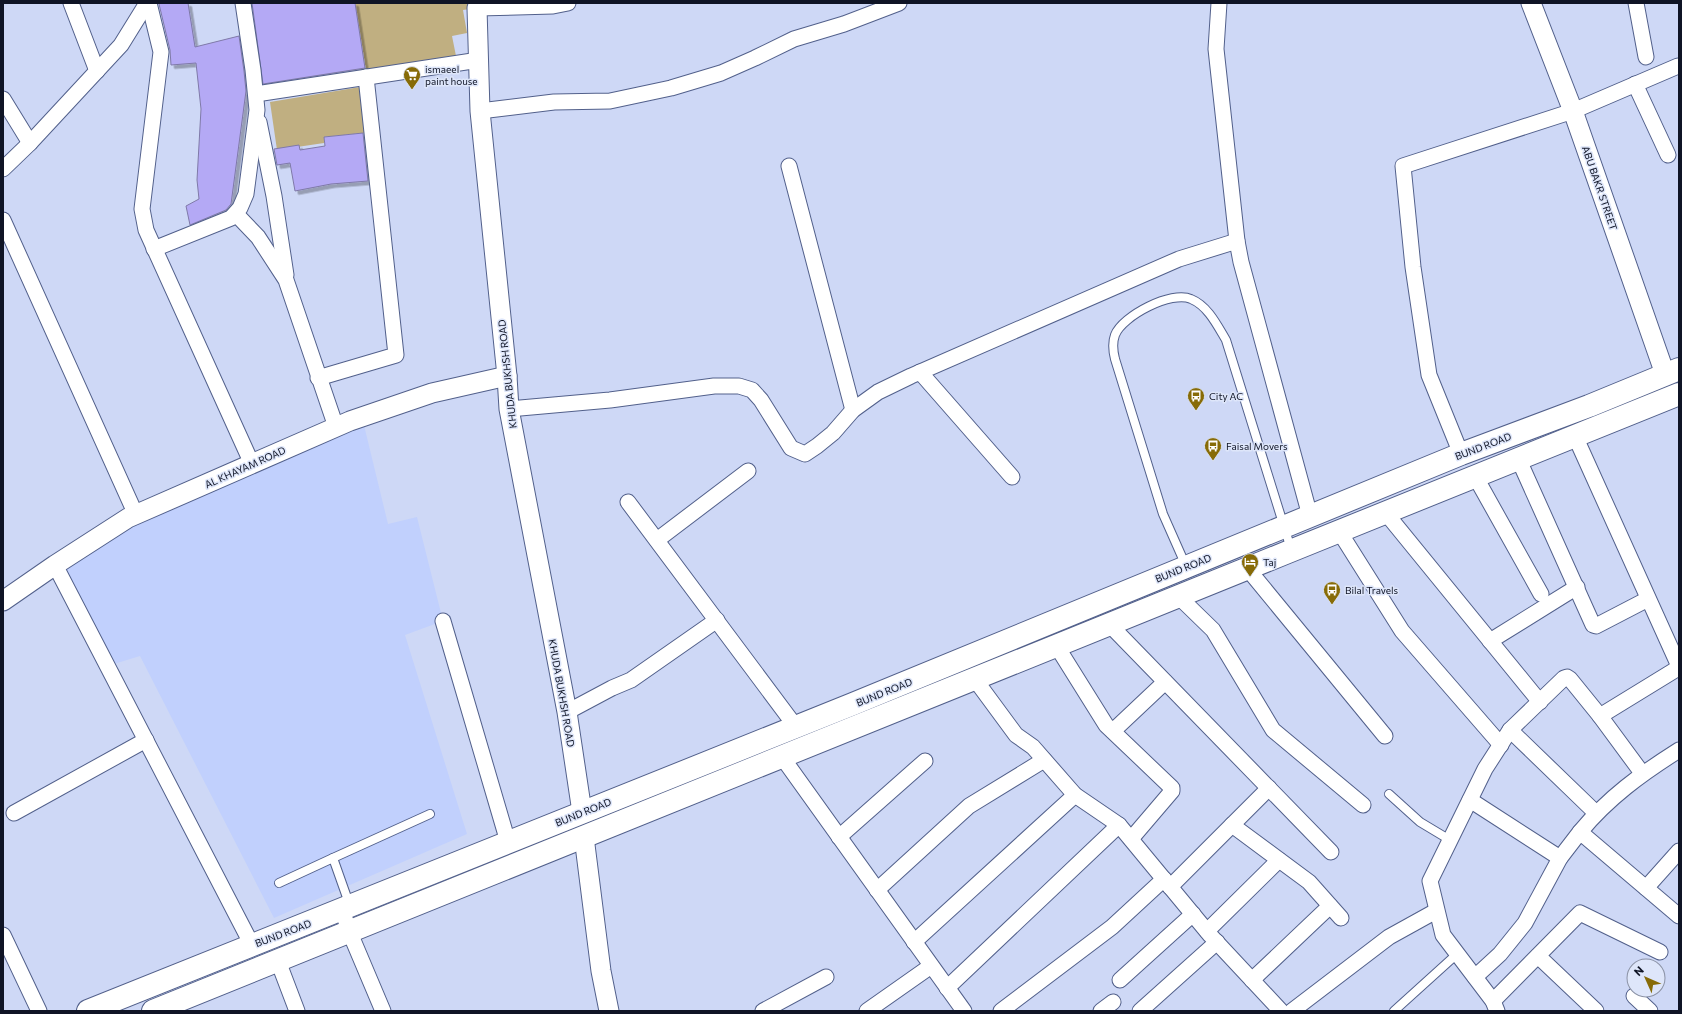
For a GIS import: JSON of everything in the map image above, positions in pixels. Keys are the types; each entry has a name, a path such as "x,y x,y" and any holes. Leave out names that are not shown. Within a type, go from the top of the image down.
{"main road":[{"name":"BUND ROAD","path":"88,1011 796,727 1461,454 1589,406 1672,372"},
{"path":"153,1011 350,933 782,758 974,678 1679,394"}],"street":[{"path":"71,3 97,71"},
{"path":"3,170 121,45 148,3"},
{"path":"148,3 160,52 142,209 146,230 252,464"},
{"path":"243,3 257,110 274,196 286,280 318,378 336,427"},
{"path":"478,5 553,6 568,3"},
{"path":"480,111 554,102 610,101 671,88 721,73 794,39 844,24 899,3"},
{"path":"1219,3 1216,49 1237,241 1241,262 1310,516"},
{"name":"ABU BAKR STREET","path":"1531,3 1672,372"},
{"path":"1636,3 1646,56"},
{"name":"KHUDA BUKHSH ROAD","path":"478,5 480,111 507,376 509,409 567,712 582,812"},
{"path":"256,94 479,60"},
{"path":"1461,454 1429,375 1413,267 1403,166 1573,111 1678,66"},
{"path":"318,378 396,355 366,77"},
{"path":"1635,84 1668,155"},
{"path":"3,99 30,143"},
{"path":"154,249 198,233 231,218 236,214 240,208 248,184 257,110"},
{"path":"789,166 853,410"},
{"path":"236,214 258,237 286,280"},
{"path":"3,220 136,515"},
{"path":"509,409 610,400 714,386 738,386 752,390 761,400 791,448 805,454 833,433 853,410 878,392 920,372 1179,259 1237,241"},
{"path":"920,372 1012,477"},
{"name":"AL KHAYAM ROAD","path":"3,601 55,565 128,518 336,427 432,393 507,376"},
{"path":"1575,436 1678,664 1678,667 1675,670 1600,716"},
{"path":"1518,458 1577,587 1591,622 1596,626 1648,599"},
{"path":"657,540 748,471"},
{"path":"1475,476 1541,594"},
{"path":"628,502 796,727"},
{"path":"1385,512 1540,702"},
{"path":"1339,531 1402,631 1501,745"},
{"path":"55,565 252,945"},
{"path":"1246,568 1385,736"},
{"path":"1490,641 1577,587"},
{"path":"1178,596 1212,630 1273,730 1363,805"},
{"path":"567,712 612,688 631,680 717,620"},
{"path":"443,621 508,842"},
{"path":"1109,624 1331,852"},
{"path":"1056,645 1106,725 1172,788 1172,791 1131,839"},
{"path":"1642,773 1600,716 1570,679 1567,677 1564,678 1510,730 1485,769 1430,881 1443,935 1495,1006 1538,956 1580,913 1660,952"},
{"path":"974,678 1016,735 1033,747 1075,795 1119,825 1207,931 1281,1011"},
{"path":"1113,731 1165,682"},
{"path":"1510,730 1596,813"},
{"path":"14,813 146,740"},
{"path":"1475,977 1500,954 1525,923 1560,858 1596,813 1642,773 1679,750"},
{"path":"782,758 964,1011"},
{"path":"877,890 969,806 1044,760"},
{"path":"838,837 925,761"},
{"path":"1001,1011 1112,927 1167,883 1232,825 1269,788"},
{"path":"914,942 1075,795"},
{"path":"1470,800 1560,858"},
{"path":"947,988 1119,825"},
{"path":"1232,825 1308,882 1341,918"},
{"path":"1580,832 1679,916"},
{"path":"584,837 601,971 609,1011"},
{"path":"1646,888 1679,851"},
{"path":"1207,931 1279,860"},
{"path":"1252,980 1330,906"},
{"path":"346,908 350,933 383,1011"},
{"path":"1292,1011 1389,937 1436,911"},
{"path":"1120,980 1193,914"},
{"path":"3,935 39,1011"},
{"path":"1140,1011 1217,942"},
{"path":"1538,956 1596,1011"},
{"path":"278,961 297,1011"},
{"path":"867,1011 931,966"},
{"path":"763,1011 787,1006 826,977"},
{"path":"1636,998 1650,1011"}],"lane":[{"path":"1186,566 1163,514 1115,359 1113,345 1115,334 1128,320 1149,306 1174,297 1190,298 1203,306 1214,320 1226,340 1291,550"},
{"path":"1389,794 1420,822 1450,840"},
{"path":"279,883 430,814"},
{"path":"333,858 346,908"},
{"path":"1394,1011 1457,954"}],"shaded area":[{"path":"355,3 479,3 477,8 463,10 467,33 452,36 456,56 444,57 445,63 367,76"},
{"path":"360,87 365,133 324,137 324,143 277,150 270,102"},
{"path":"362,417 388,524 417,517 443,621 405,635 467,834 274,918 140,656 114,664 62,566 136,515"}],"building":[{"path":"160,3 188,3 195,47 239,36 244,71 246,91 231,204 226,210 190,225 186,206 199,199 197,180 201,109 196,63 171,65 170,50"},
{"path":"252,3 355,3 365,68 263,84"},
{"path":"363,133 368,181 331,184 295,191 290,163 277,165 274,149 299,145 300,150 325,146 324,137"}],"place":[{"name":"ismaeel paint house","path":"412,90"},
{"name":"City AC","path":"1196,411"},
{"name":"Faisal Movers","path":"1213,461"},
{"name":"Taj","path":"1250,577"},
{"name":"Bilal Travels","path":"1332,605"}]}
